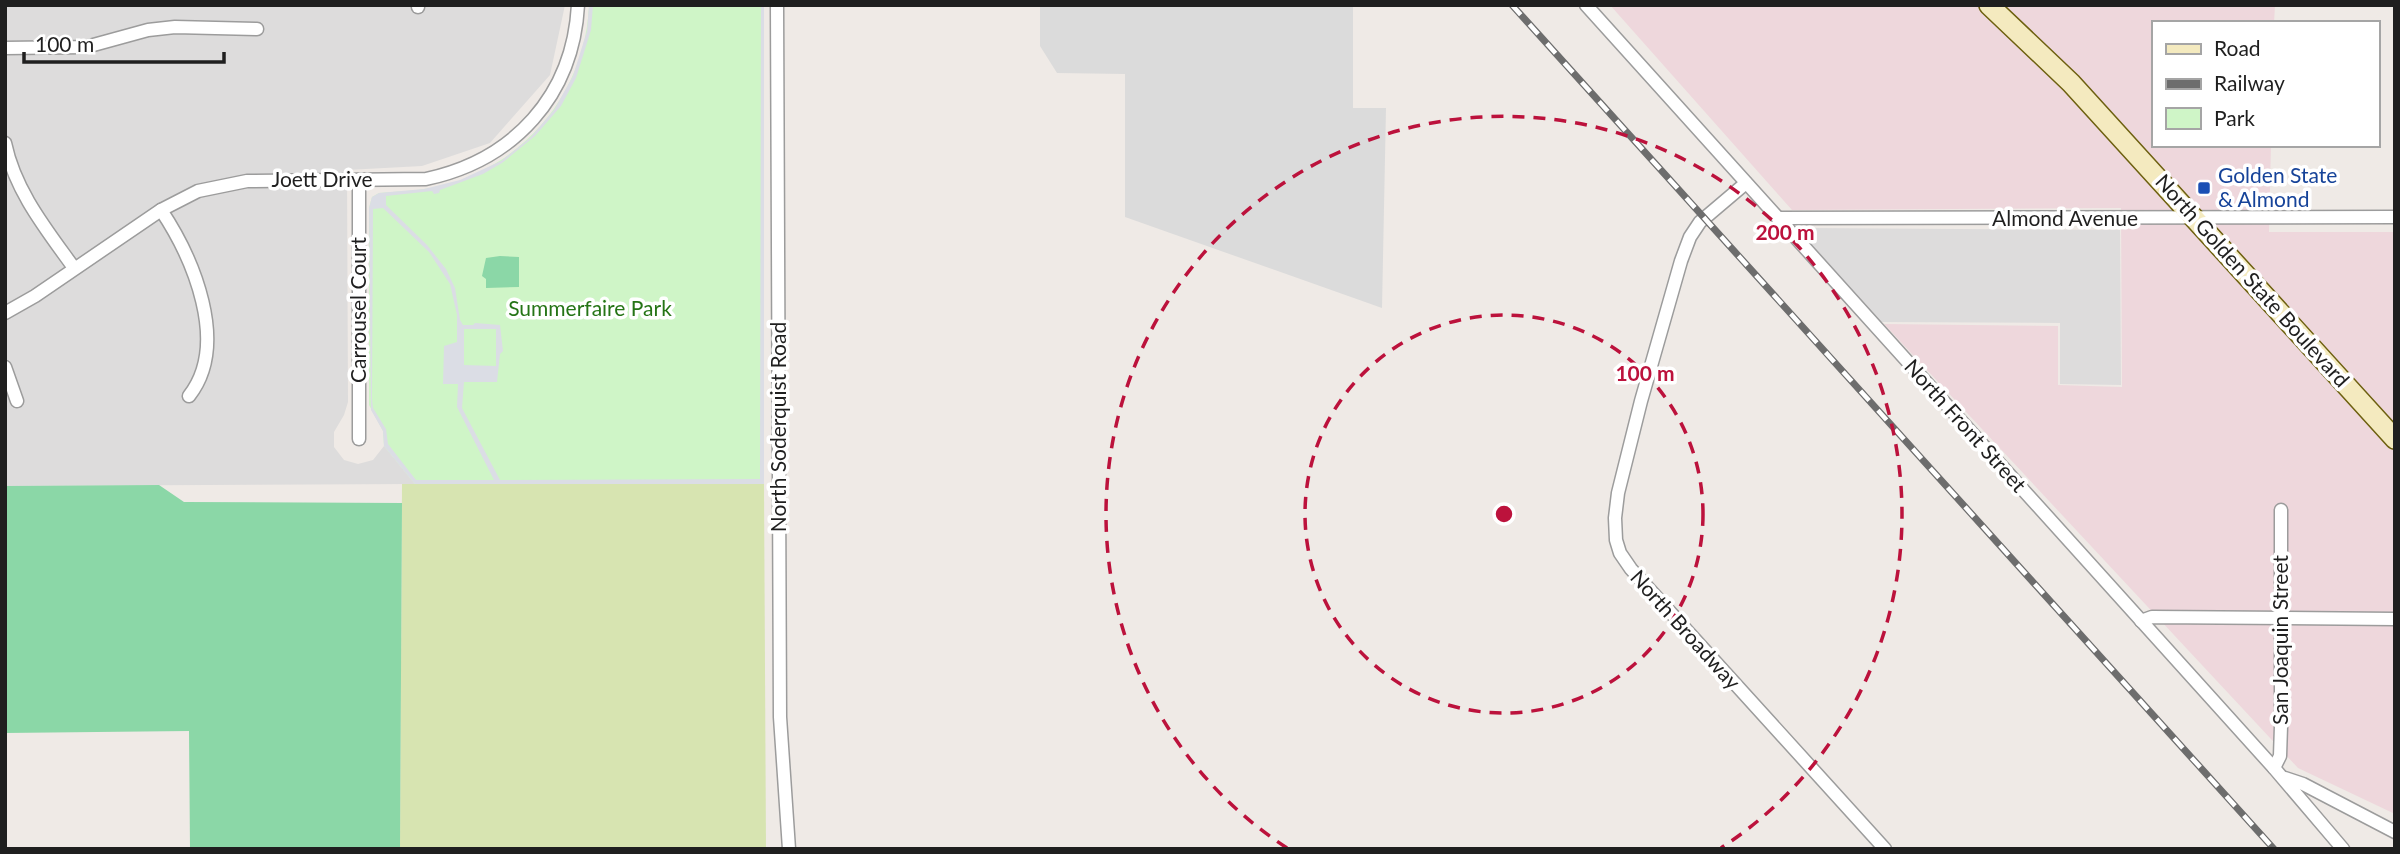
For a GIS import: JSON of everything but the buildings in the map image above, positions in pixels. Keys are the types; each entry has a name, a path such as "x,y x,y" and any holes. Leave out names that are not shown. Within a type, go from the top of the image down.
{"main road":[{"name":"North Golden State Boulevard","path":"1989,5 2071,83 2395,439"}],"street":[{"name":"Joett Drive","path":"5,313 35,296 161,210 198,191 231,183 264,180 415,180 452,173 486,158 515,138 547,102 564,71 575,34 578,5"},
{"name":"North Soderquist Road","path":"776,5 780,717 789,849"},
{"name":"North Front Street","path":"1586,5 2278,772 2343,849"},
{"path":"5,48 75,49 148,30 175,27 257,29"},
{"path":"5,143 24,195 74,268"},
{"name":"Carrousel Court","path":"359,180 359,439"},
{"name":"North Broadway","path":"1746,183 1700,222 1684,253 1640,401 1618,493 1616,540 1630,569 1885,849"},
{"path":"161,210 173,227 188,259 206,327 205,367 189,396"},
{"name":"Almond Avenue","path":"1778,218 2395,217"},
{"path":"5,367 17,401"},
{"name":"San Joaquin Street","path":"2278,772 2281,748 2281,510"},
{"path":"2141,621 2151,617 2395,619"},
{"path":"2278,772 2395,832"}],"shaded area":[{"path":"5,5 565,5 550,75 490,143 422,166 347,170 348,402 334,432 334,447 344,460 358,464 373,460 384,446 415,484 5,486"},
{"path":"589,5 593,5 591,30 576,78 561,106 535,136 502,163 483,174 440,190 439,193 434,194 432,191 386,196 386,205 427,245 446,269 455,288 463,325 500,325 503,351 500,354 497,382 464,382 462,408 500,480 760,479 761,5 764,5 764,484 415,484 384,446 383,431 371,410 369,208 372,197 379,193 424,189 460,180 501,161 530,138 554,110 573,76 587,31","holes":["383,208 429,252 450,284 457,315 457,342 444,346 443,384 458,384 457,407 494,480 416,480 388,444 386,429 373,408 373,209","464,329 496,329 496,366 464,365"]},
{"path":"1040,5 1353,5 1353,108 1386,108 1382,308 1125,217 1125,74 1057,73 1040,46"},
{"path":"1610,5 2275,5 2274,21 2152,21 2152,147 2271,147 2269,232 2395,232 2395,814 2298,768 1884,324 2058,326 2058,385 2122,387 2121,208 1792,210"},
{"path":"1806,228 2120,230 2121,385 2060,384 2060,323 1881,322 1806,240"}],"green space":[{"name":"Summerfaire Park","path":"589,5 764,5 764,484 415,484 384,446 383,431 369,405 369,208 372,197 379,193 429,188 459,181 486,169 532,135 551,113 578,62 586,34"},
{"path":"519,257 519,287 486,288 486,279 482,276 486,258"},
{"path":"402,484 764,484 766,849 400,849"},
{"path":"159,485 184,502 402,503 400,849 190,849 189,731 5,733 5,486"}],"railway":[{"path":"1512,5 2274,849"}],"place":[{"name":"Golden State & Almond","path":"2204,188"}]}
